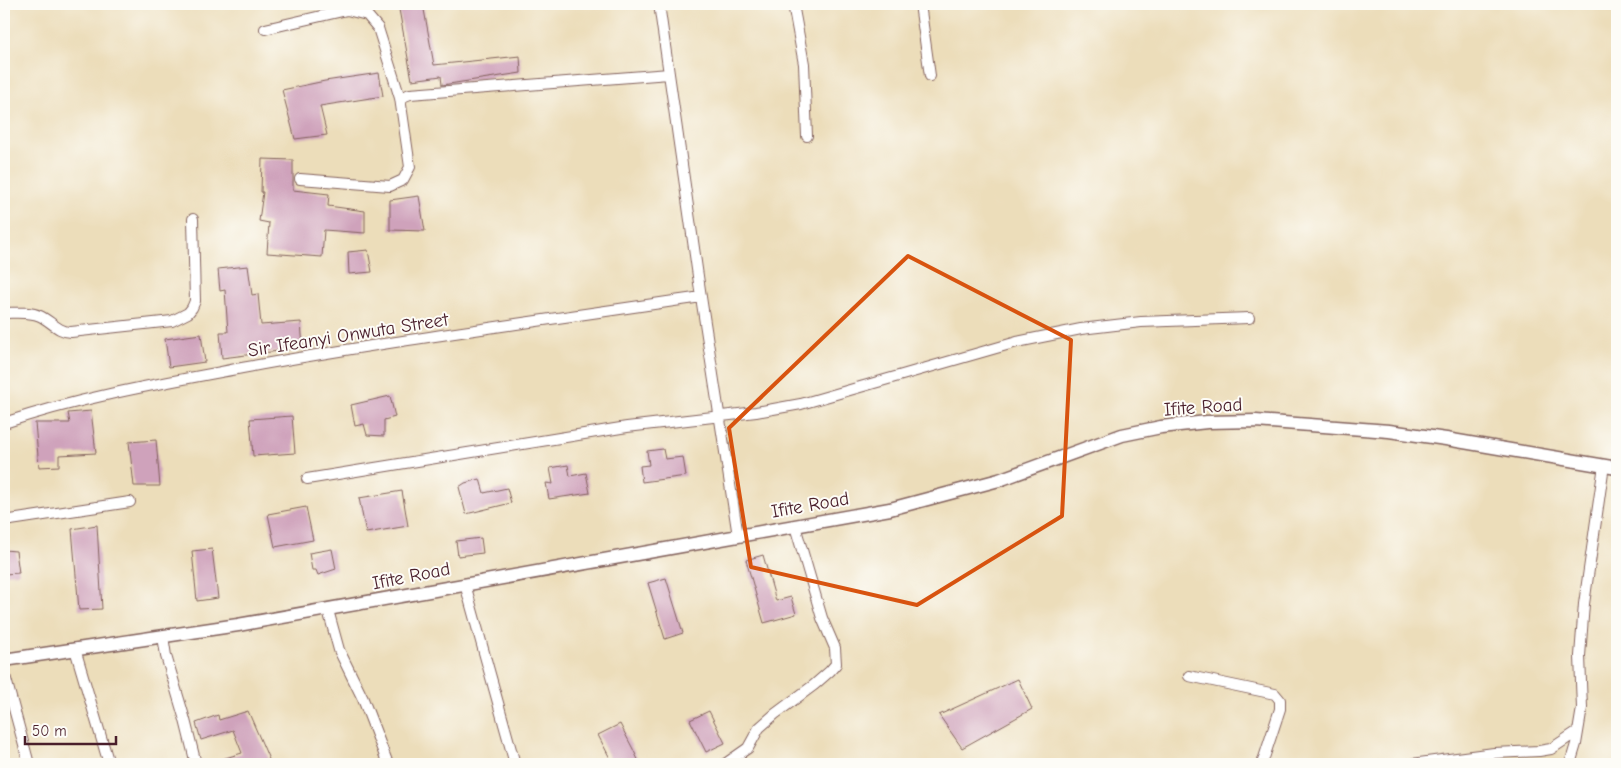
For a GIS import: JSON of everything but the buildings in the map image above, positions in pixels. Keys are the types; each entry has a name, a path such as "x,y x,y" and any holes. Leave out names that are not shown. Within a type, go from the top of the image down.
{"street":[{"path":"300,179 390,186 403,180 410,168 400,98 378,28 367,14 364,4"},
{"path":"659,4 738,536"},
{"path":"793,4 804,64 807,136"},
{"path":"920,4 930,76"},
{"path":"265,29 346,10 367,14"},
{"path":"400,98 410,94 669,74"},
{"path":"4,313 27,313 39,316 65,332 172,321 188,313 195,301 193,219"},
{"name":"Sir Ifeanyi Onwuta Street","path":"4,423 48,408 159,384 317,354 701,297"},
{"path":"307,480 627,427 756,412 801,404 1018,342 1081,329 1141,322 1249,318"},
{"name":"Ifite Road","path":"4,660 328,610 890,509 999,480 1122,435 1161,427 1207,422 1256,421 1389,430 1611,466"},
{"path":"1570,764 1582,708 1580,656 1584,604 1611,466"},
{"path":"4,521 130,502"},
{"path":"725,764 748,748 760,728 775,714 814,685 836,664 835,648 822,618 795,526"},
{"path":"465,584 515,764"},
{"path":"328,610 339,650 363,699 388,764"},
{"path":"163,636 166,656 196,764"},
{"path":"75,649 109,764"},
{"path":"4,672 29,764"},
{"path":"1189,676 1266,691 1275,694 1280,700 1276,724 1262,764"},
{"path":"1412,764 1494,753 1550,749 1578,731"}],"highlighted area":[{"path":"908,256 1071,340 1062,516 917,605 751,567 729,428"}]}
